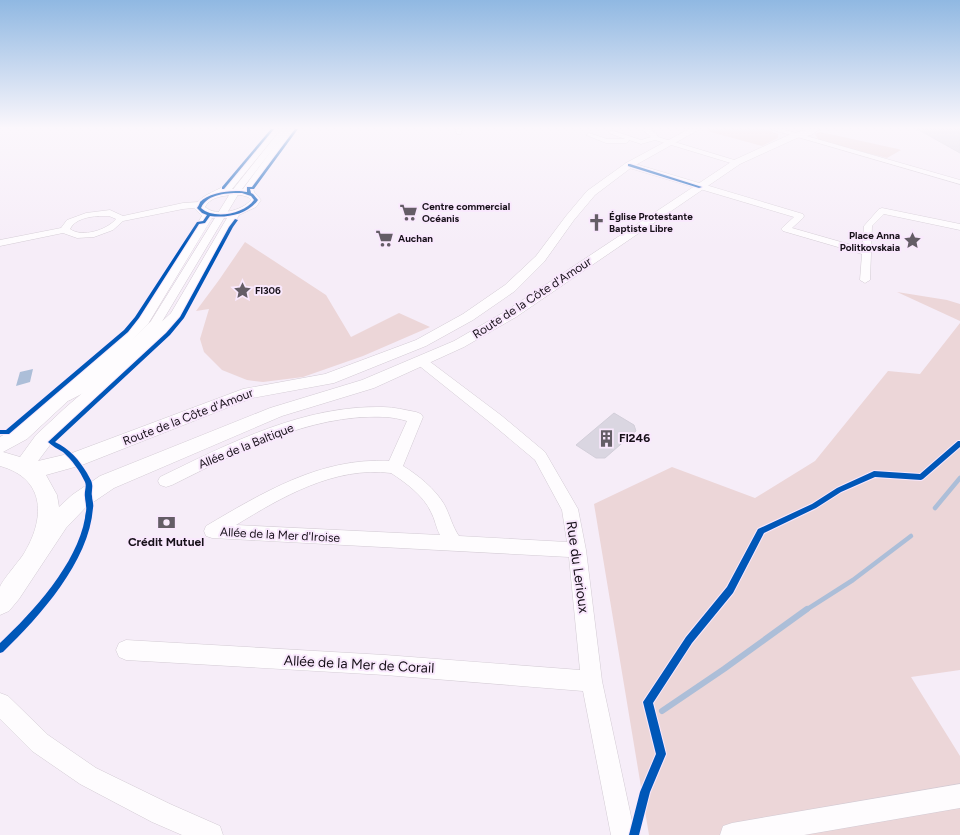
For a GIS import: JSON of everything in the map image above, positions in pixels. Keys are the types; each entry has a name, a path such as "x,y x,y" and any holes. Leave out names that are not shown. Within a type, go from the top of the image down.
{"main road":[{"path":"219,194 245,168"},
{"path":"249,194 248,188 263,168"},
{"name":"Route de la Côte d'Amour","path":"30,471 75,460 250,393 328,379 421,343 468,317 510,288 540,259 586,198 624,168"},
{"name":"Route de la Côte d'Amour","path":"38,550 58,522 79,501 107,482 263,417 303,403 356,388 459,344 492,326 728,168"},
{"path":"0,603 24,573 38,550 46,528 48,503 44,488 30,471 28,458 42,440 63,407 143,321 220,217 248,208 255,202 255,197 249,194 235,192 219,194 207,199 200,205 200,210 220,217"},
{"path":"0,446 122,368 177,315 220,217"},
{"path":"0,459 14,463 30,471"}],"street":[{"path":"63,407 130,349 156,323 235,192 254,168"},
{"path":"641,168 700,187 800,216 786,229 867,253"},
{"path":"909,168 960,182"},
{"path":"0,243 65,230 66,232 77,235 93,234 115,226 120,219 183,206 200,205"},
{"path":"865,280 868,226 882,211 960,227"},
{"path":"65,230 65,227 73,220 95,214 110,213 119,216 120,219"},
{"name":"Rue du Lerioux","path":"421,361 498,420 540,456 570,509 577,550 592,680 623,835"},
{"name":"Allée de la Baltique","path":"166,481 265,435 320,419 365,412 385,412 416,417 394,468"},
{"name":"Allée de la Mer d'Iroise","path":"394,468 368,467 330,472 296,485 264,500 212,531 577,550"},
{"path":"394,468 409,478 425,493 438,509 445,528 454,544"},
{"name":"Allée de la Mer de Corail","path":"126,650 385,665 592,680"},
{"path":"0,704 40,743 88,776 161,813 211,835"},
{"path":"732,835 960,796"}],"shaded area":[{"path":"245,242 326,295 351,337 399,313 430,327 363,356 303,377 263,382 247,380 222,370 204,352 200,339 209,309 196,311"},
{"path":"897,292 947,300 960,304 960,321"},
{"path":"960,323 960,670 911,677 960,756 960,835 649,835 594,504 672,467 755,498 815,461 888,371 920,374"}],"water":[{"path":"33,369 30,382 16,386 20,372"}],"building":[{"name":"Fl246","path":"614,413 634,425 636,431 605,458 596,458 576,445"}],"waterway":[{"path":"935,508 960,478"},
{"path":"806,610 853,580 911,536"},
{"path":"662,711 724,669 807,609"}],"cycle path":[{"path":"223,188 240,168"},
{"path":"249,194 248,188 253,188 268,168"},
{"path":"639,168 700,187"},
{"path":"231,192 242,192 252,195 256,200 252,205 238,212 211,215 199,208 202,203 211,196 231,192"},
{"path":"0,432 7,432 126,331 137,318 198,223 204,222 209,214"},
{"path":"0,649 29,620 57,584 70,565 87,526 90,507 88,495 89,483 74,459 64,450 51,442 168,334 182,318 236,220"},
{"path":"634,835 645,792 661,754 648,702 689,640 730,590 761,531 814,506 839,490 874,474 921,477 960,443"}],"place":[{"name":"Centre commercial Océanis","path":"409,212"},
{"name":"Église Protestante Baptiste Libre","path":"596,222"},
{"name":"Auchan","path":"385,238"},
{"name":"Place Anna Politkovskaia","path":"913,241"},
{"name":"Fl306","path":"242,290"},
{"name":"Fl246","path":"606,438"},
{"name":"Crédit Mutuel","path":"166,523"}]}
